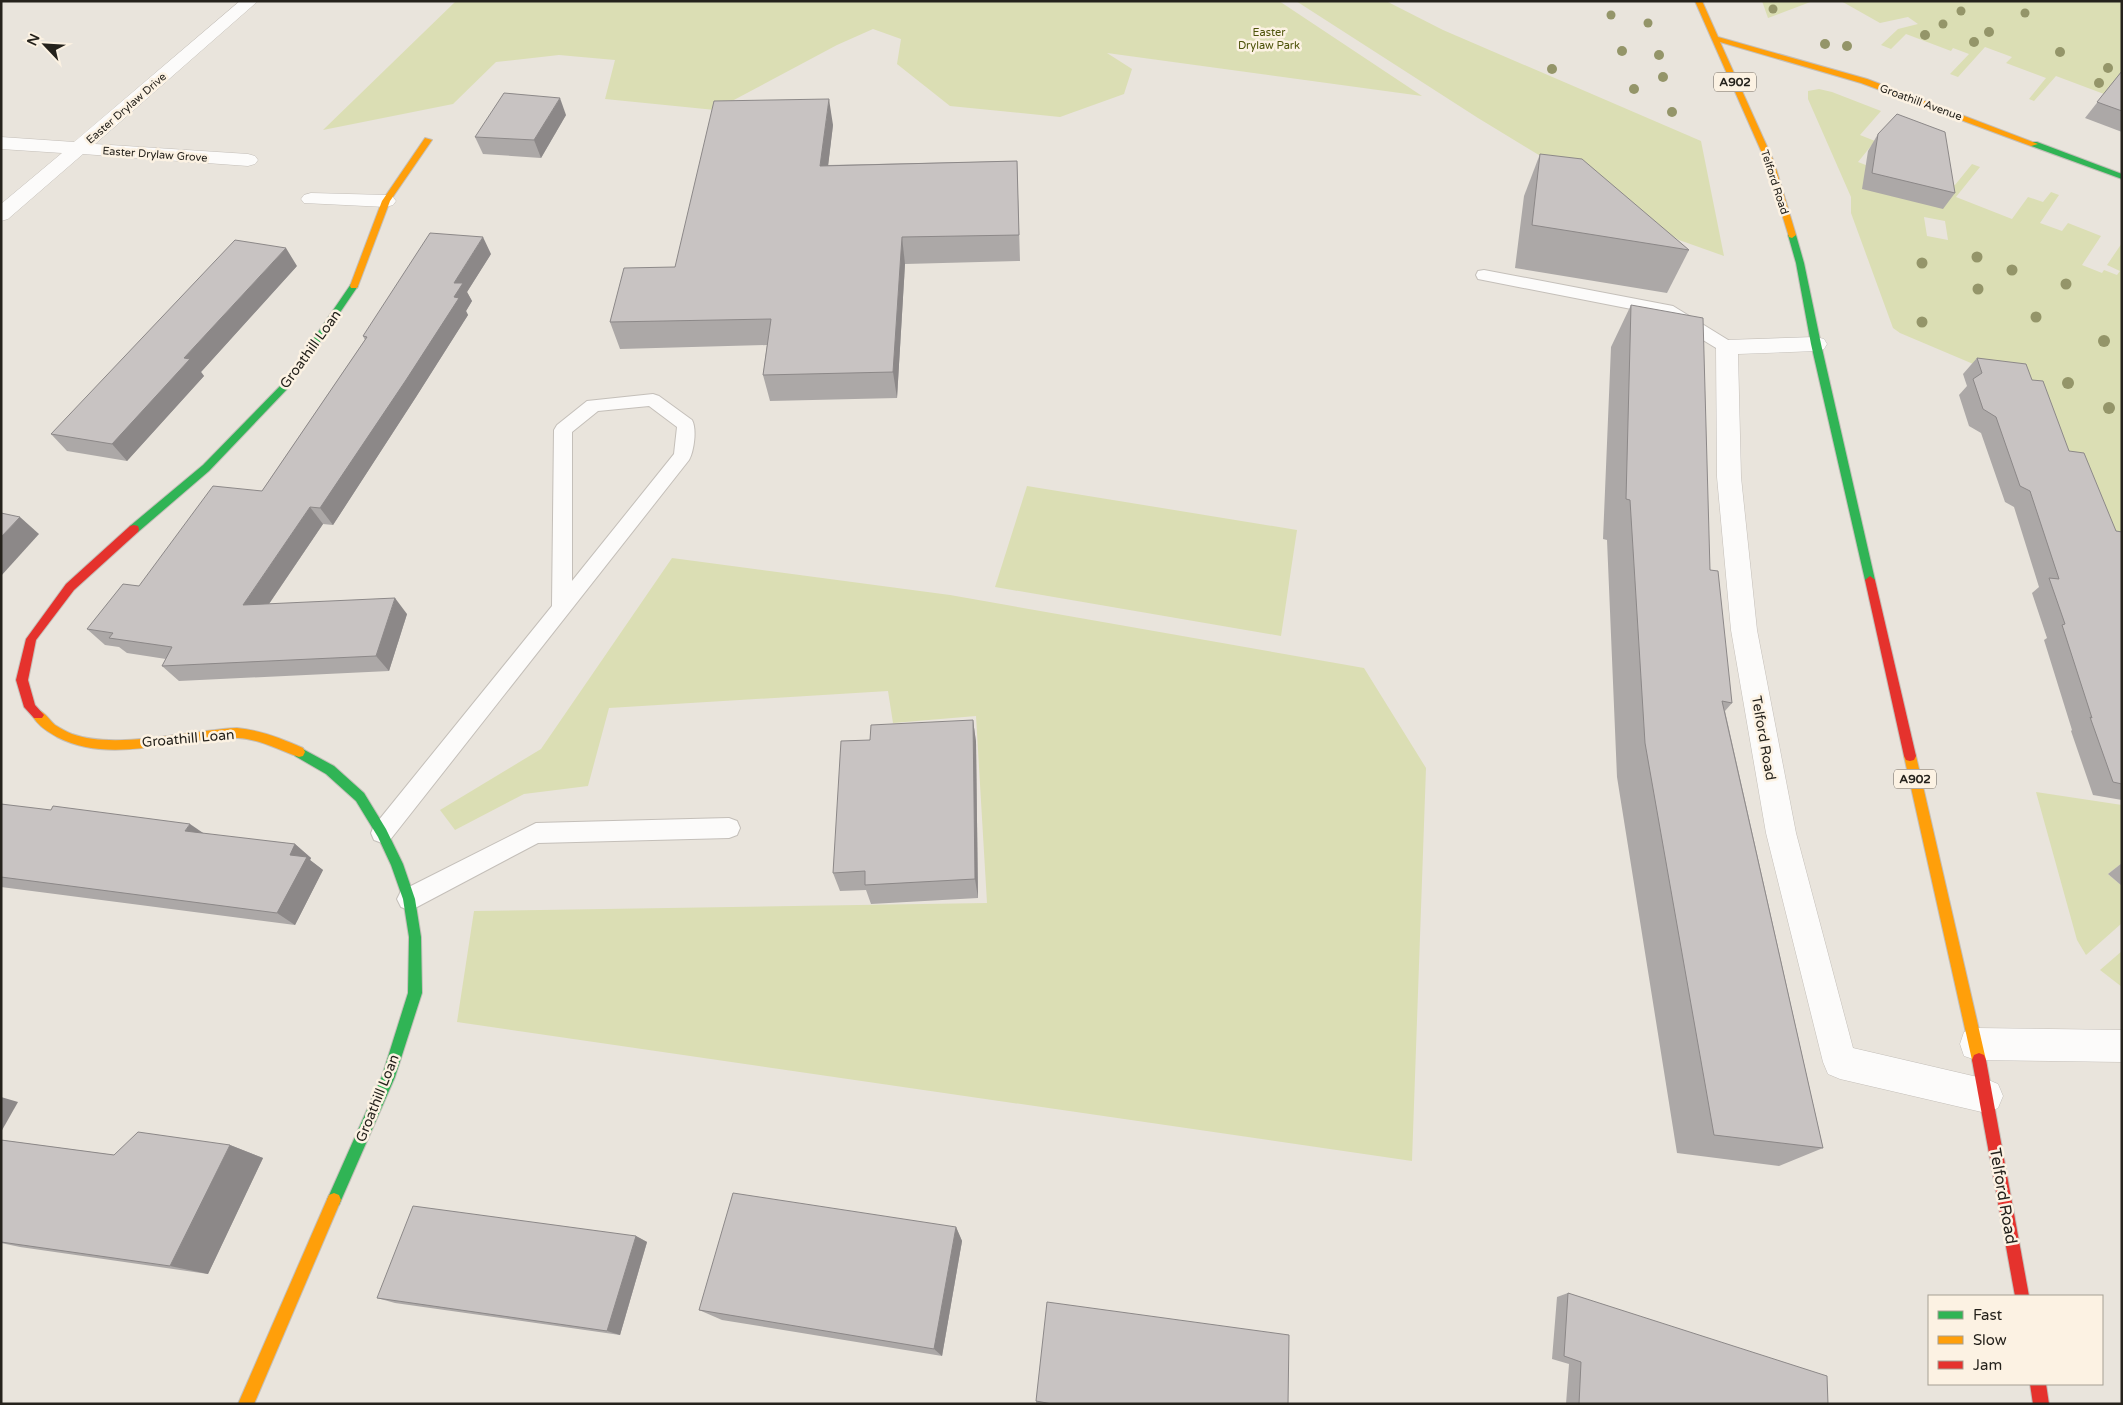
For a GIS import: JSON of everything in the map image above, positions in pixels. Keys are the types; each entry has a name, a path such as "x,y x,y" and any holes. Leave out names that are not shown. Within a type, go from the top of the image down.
{"street":[{"name":"Easter Drylaw Drive","path":"1,215 250,1"},
{"name":"Telford Road","path":"1698,1 1770,162 1800,263 1816,344 1976,1044 2022,1295"},
{"name":"Groathill Avenue","path":"1716,39 1864,81 2122,177"},
{"name":"Groathill Loan","path":"246,1404 388,1077 415,993 415,937 409,899 397,864 382,833 360,797 330,770 287,746 238,733 115,744 77,740 52,729 30,707 22,680 31,639 70,587 117,543 206,468 287,384 354,286 386,201 428,140"},
{"name":"Easter Drylaw Grove","path":"1,142 248,160"},
{"path":"311,199 386,201"},
{"path":"1727,347 1816,344"},
{"name":"Telford Road","path":"1727,347 1729,477 1744,630 1782,833 1840,1062 1986,1096"},
{"path":"1976,1044 2122,1046"},
{"path":"2038,1385 2041,1404"}],"lane":[{"path":"1484,275 1666,310 1727,347"},
{"path":"382,833 562,609 683,455 686,425 653,400 593,405 563,430 562,609"},
{"path":"409,899 536,833 728,828"}],"green space":[{"name":"Easter Drylaw Park","path":"456,1 1279,1 1422,96 1107,53 1132,69 1124,94 1060,117 950,106 897,64 901,39 873,29 837,45 715,110 605,99 615,60 559,55 496,62 453,104 323,130"},
{"path":"1296,1 1386,1 1443,30 1701,141 1724,256 1679,240 1478,118"},
{"path":"1762,1 1813,1 1768,18"},
{"path":"1841,1 2122,1 2122,81 2104,94 2056,76 2034,101 2029,99 2046,78 2006,63 2012,57 1985,47 1958,77 1950,74 1969,54 1953,48 1951,51 1906,34 1891,49 1881,45 1898,29 1918,24 1908,17 1880,23"},
{"path":"1819,89 1832,92 1881,111 1860,135 1875,141 1858,162 1894,176 1904,165 1955,185 1972,164 1980,167 1956,197 2012,219 2028,197 2043,202 2051,192 2059,195 2040,223 2062,231 2068,223 2101,236 2082,265 2102,273 2104,270 2117,275 2120,271 2107,265 2122,243 2122,597 2011,380 1900,333 1893,328 1851,213 1851,197 1808,99 1808,91","holes":["1924,217 1945,221 1948,240 1927,236"]},
{"path":"1027,486 1297,530 1281,636 995,587"},
{"path":"672,558 950,595 1364,668 1426,768 1412,1161 457,1022 474,911 987,903 976,716 893,723 888,691 609,708 588,786 524,794 455,830 440,810 541,749"},
{"path":"2036,792 2122,805 2122,863 2108,874 2122,886 2122,923 2086,955 2077,940"},
{"path":"2122,951 2122,987 2100,970"}],"building":[{"path":"2122,71 2122,111 2097,102"},
{"path":"504,93 560,98 534,140 475,137"},
{"path":"829,99 820,166 1017,161 1019,235 902,237 893,372 763,375 771,319 610,322 624,268 675,267 714,101"},
{"path":"1897,114 1945,132 1955,193 1872,173 1878,134"},
{"path":"1540,154 1582,159 1689,250 1532,225"},
{"path":"430,233 483,237 454,283 463,283 454,297 459,298 320,508 310,507 243,605 395,598 376,656 162,666 172,647 109,638 113,633 87,629 123,584 139,586 213,486 262,491 367,337 363,336"},
{"path":"235,240 286,248 184,358 190,359 112,444 51,434"},
{"path":"1631,305 1703,318 1710,570 1718,571 1732,703 1722,701 1823,1148 1714,1135 1645,743 1630,500 1626,499"},
{"path":"1977,358 2026,364 2032,380 2043,381 2069,451 2084,453 2116,531 2122,532 2122,784 2113,782 2090,717 2092,718 2062,625 2065,624 2049,578 2059,579 2030,491 2020,486 1996,417 1983,409 1973,379 1982,373"},
{"path":"1,513 20,517 1,537"},
{"path":"973,720 975,879 865,885 865,871 833,873 841,741 870,740 871,725"},
{"path":"1,804 51,810 53,806 190,824 185,831 295,844 290,855 307,857 277,913 1,877"},
{"path":"138,1132 230,1145 170,1266 1,1242 1,1140 114,1155"},
{"path":"733,1193 956,1227 934,1349 699,1310"},
{"path":"413,1206 636,1236 607,1331 377,1298"},
{"path":"1568,1293 1827,1376 1828,1404 1579,1404 1581,1362 1564,1356"},
{"path":"1047,1302 1289,1335 1288,1404 1052,1404 1036,1401"}],"traffic: fast":[{"path":"2034,144 2122,177"},
{"path":"1792,235 1800,263 1816,344 1870,580"},
{"path":"134,529 206,468 287,384 354,286"},
{"path":"299,752 330,770 360,797 382,833 397,864 409,899 415,937 415,993 388,1077 334,1200"}],"traffic: slow":[{"path":"1698,1 1770,162 1792,235"},
{"path":"1716,39 1864,81 2034,144"},
{"path":"354,286 386,201 428,140"},
{"path":"38,715 52,729 71,739 93,743 117,745 237,733 268,740 299,752"},
{"path":"1910,756 1979,1060"},
{"path":"246,1404 334,1200"}],"traffic: jam":[{"path":"38,715 30,707 22,680 31,639 70,587 134,529"},
{"path":"1870,580 1910,756"},
{"path":"1979,1060 2022,1295"},
{"path":"2038,1385 2041,1404"}]}
